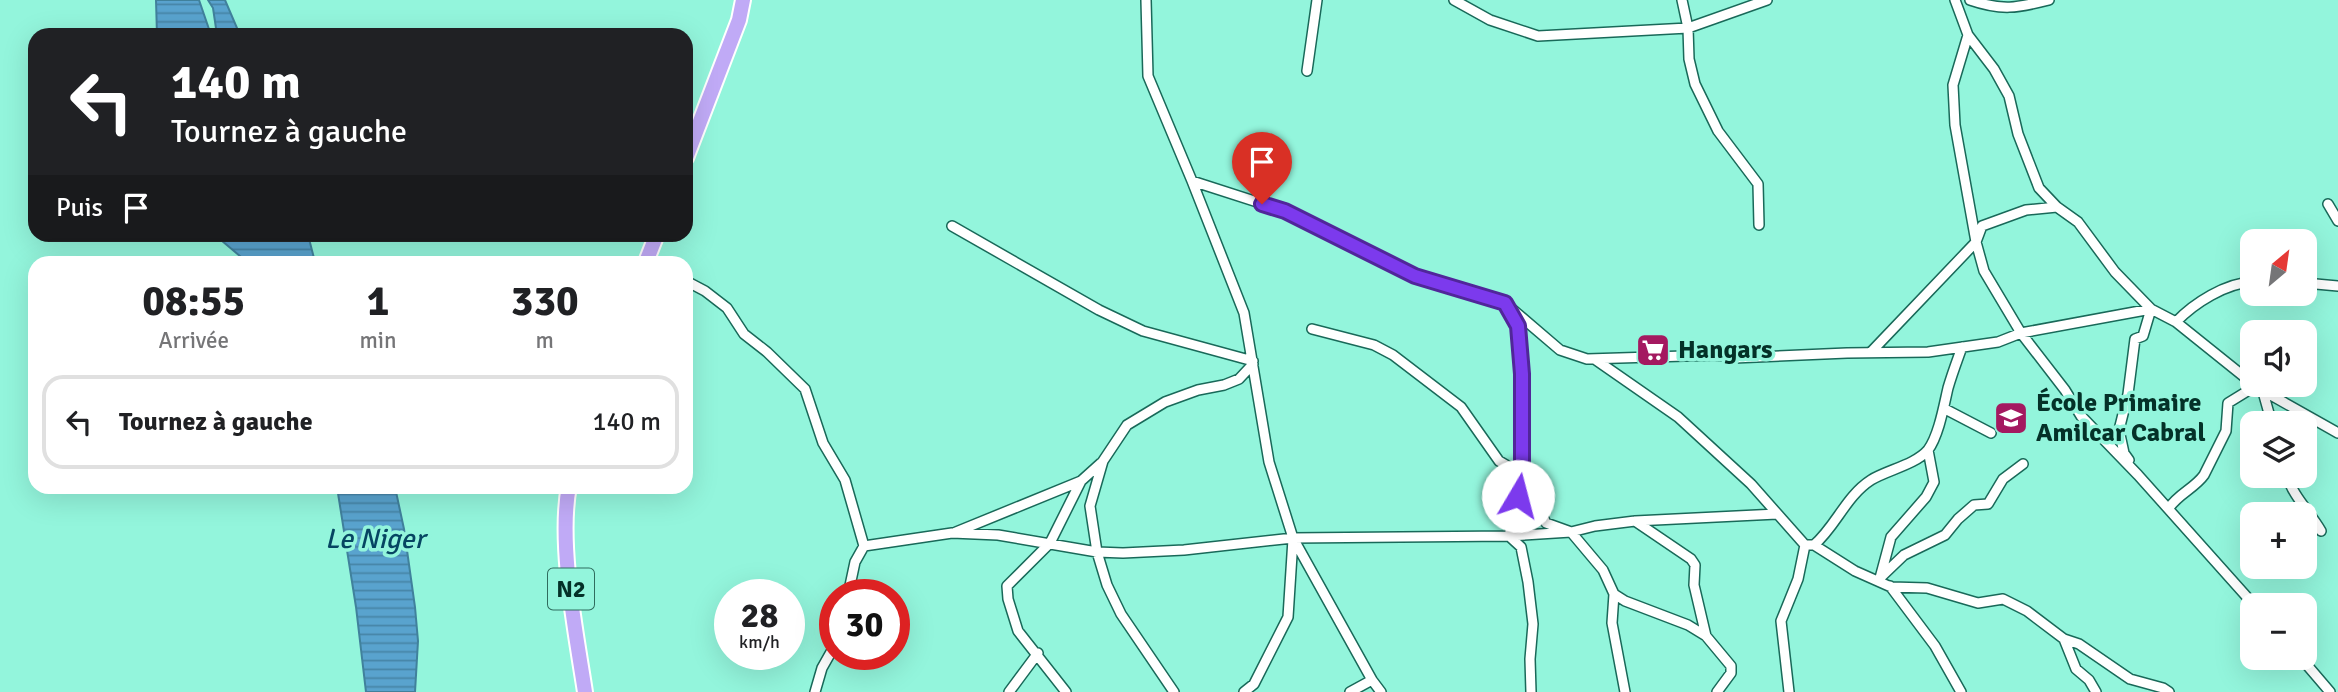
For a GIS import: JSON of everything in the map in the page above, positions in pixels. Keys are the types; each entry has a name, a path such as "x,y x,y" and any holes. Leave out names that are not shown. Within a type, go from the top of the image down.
{"highway":[{"path":"693,140 739,20 743,0"},
{"name":"N2","path":"568,494 565,509 570,583 585,692"}],"street":[{"path":"1146,0 1148,76 1244,313 1269,462 1293,538 1381,692"},
{"path":"1307,71 1317,0"},
{"path":"1454,0 1490,20 1538,36 1688,28 1767,0"},
{"path":"1682,0 1688,28 1689,59 1695,84 1718,131 1758,184 1759,225"},
{"path":"1955,0 1968,36 1994,69 2010,96 2018,134 2039,188 2057,207 2078,222 2115,272 2151,309 2176,322 2240,373"},
{"path":"1970,0 1987,6 2016,9 2049,0"},
{"path":"1968,36 1953,85 1959,156 1984,271 2021,332 2081,416 2169,508 2244,593"},
{"path":"1192,181 1285,211 1415,276 1505,303 1560,349 1596,360 1678,417 1751,484 1777,514 1810,545 1855,572 1891,587 1927,588 1978,603 2003,600 2027,611 2064,639 2080,645 2130,679 2169,692"},
{"path":"2328,204 2338,221"},
{"path":"1871,352 1976,242 1982,226 2026,210 2057,207"},
{"path":"952,226 1099,310 1143,331 1253,362"},
{"path":"2317,284 2338,286"},
{"path":"693,285 727,308 744,334 805,389 823,443 845,480 864,546 855,562 851,579"},
{"path":"2176,322 2207,299 2227,288 2240,285"},
{"path":"1505,303 1518,326 1524,399 1522,475 1509,536"},
{"path":"1596,360 1928,352 1998,342 2021,332 2151,309"},
{"path":"2138,475 2123,453 2119,430 2129,394 2135,339 2143,336 2151,309"},
{"path":"1312,329 1374,345 1394,355 1461,407 1499,461 1522,475 1546,523 1571,532 1603,570 1614,594 1612,623 1625,692"},
{"path":"1789,692 1781,621 1810,545 1826,535 1850,499 1870,481 1894,472 1927,450 1945,409 1948,389 1962,347"},
{"path":"952,533 1081,481 1103,461 1127,425 1165,402 1239,379 1253,362"},
{"path":"2169,508 2176,498 2204,475 2226,430 2228,403 2240,396"},
{"path":"2272,397 2338,433"},
{"path":"1945,409 1991,433"},
{"path":"1880,578 1891,537 1926,497 1934,482 1927,450"},
{"path":"1103,461 1090,506 1097,552 1107,585 1121,614 1174,692"},
{"path":"1880,578 1904,555 1945,535 1974,505 1988,504 2003,479 2023,464"},
{"path":"1066,692 1038,653 1018,631 1008,599 1007,586 1050,543 1081,481"},
{"path":"2290,488 2308,509 2320,531"},
{"path":"864,546 952,533 998,535 1097,552 1184,550 1293,538 1509,536 1571,532 1635,521 1777,514"},
{"path":"1635,521 1691,559 1695,565 1695,585 1706,636"},
{"path":"1509,536 1521,547 1528,582 1533,624 1531,692"},
{"path":"1244,692 1254,684 1288,617 1293,538"},
{"path":"1880,578 1891,587 1935,646 1961,692"},
{"path":"1614,594 1625,601 1688,625 1706,636 1731,666 1731,673 1717,692"},
{"path":"2064,639 2076,669 2089,680 2096,692"},
{"path":"1009,692 1038,653"},
{"path":"815,692 821,670"},
{"path":"2311,670 2330,692"},
{"path":"1350,692 1372,680"}],"water":[{"path":"156,0 199,0 209,28 157,28"},
{"path":"208,0 225,0 237,28 216,28 213,8"},
{"path":"223,242 310,242 313,256 240,256"},
{"name":"Le Niger","path":"338,494 396,494 415,607 418,641 415,692 366,692"}],"place":[{"name":"Hangars","path":"1653,350"},
{"name":"École Primaire Amilcar Cabral","path":"2011,418"}],"route":[{"path":"1262,204 1285,211 1415,276 1505,303 1518,326 1524,399 1522,475 1518,496"}]}
